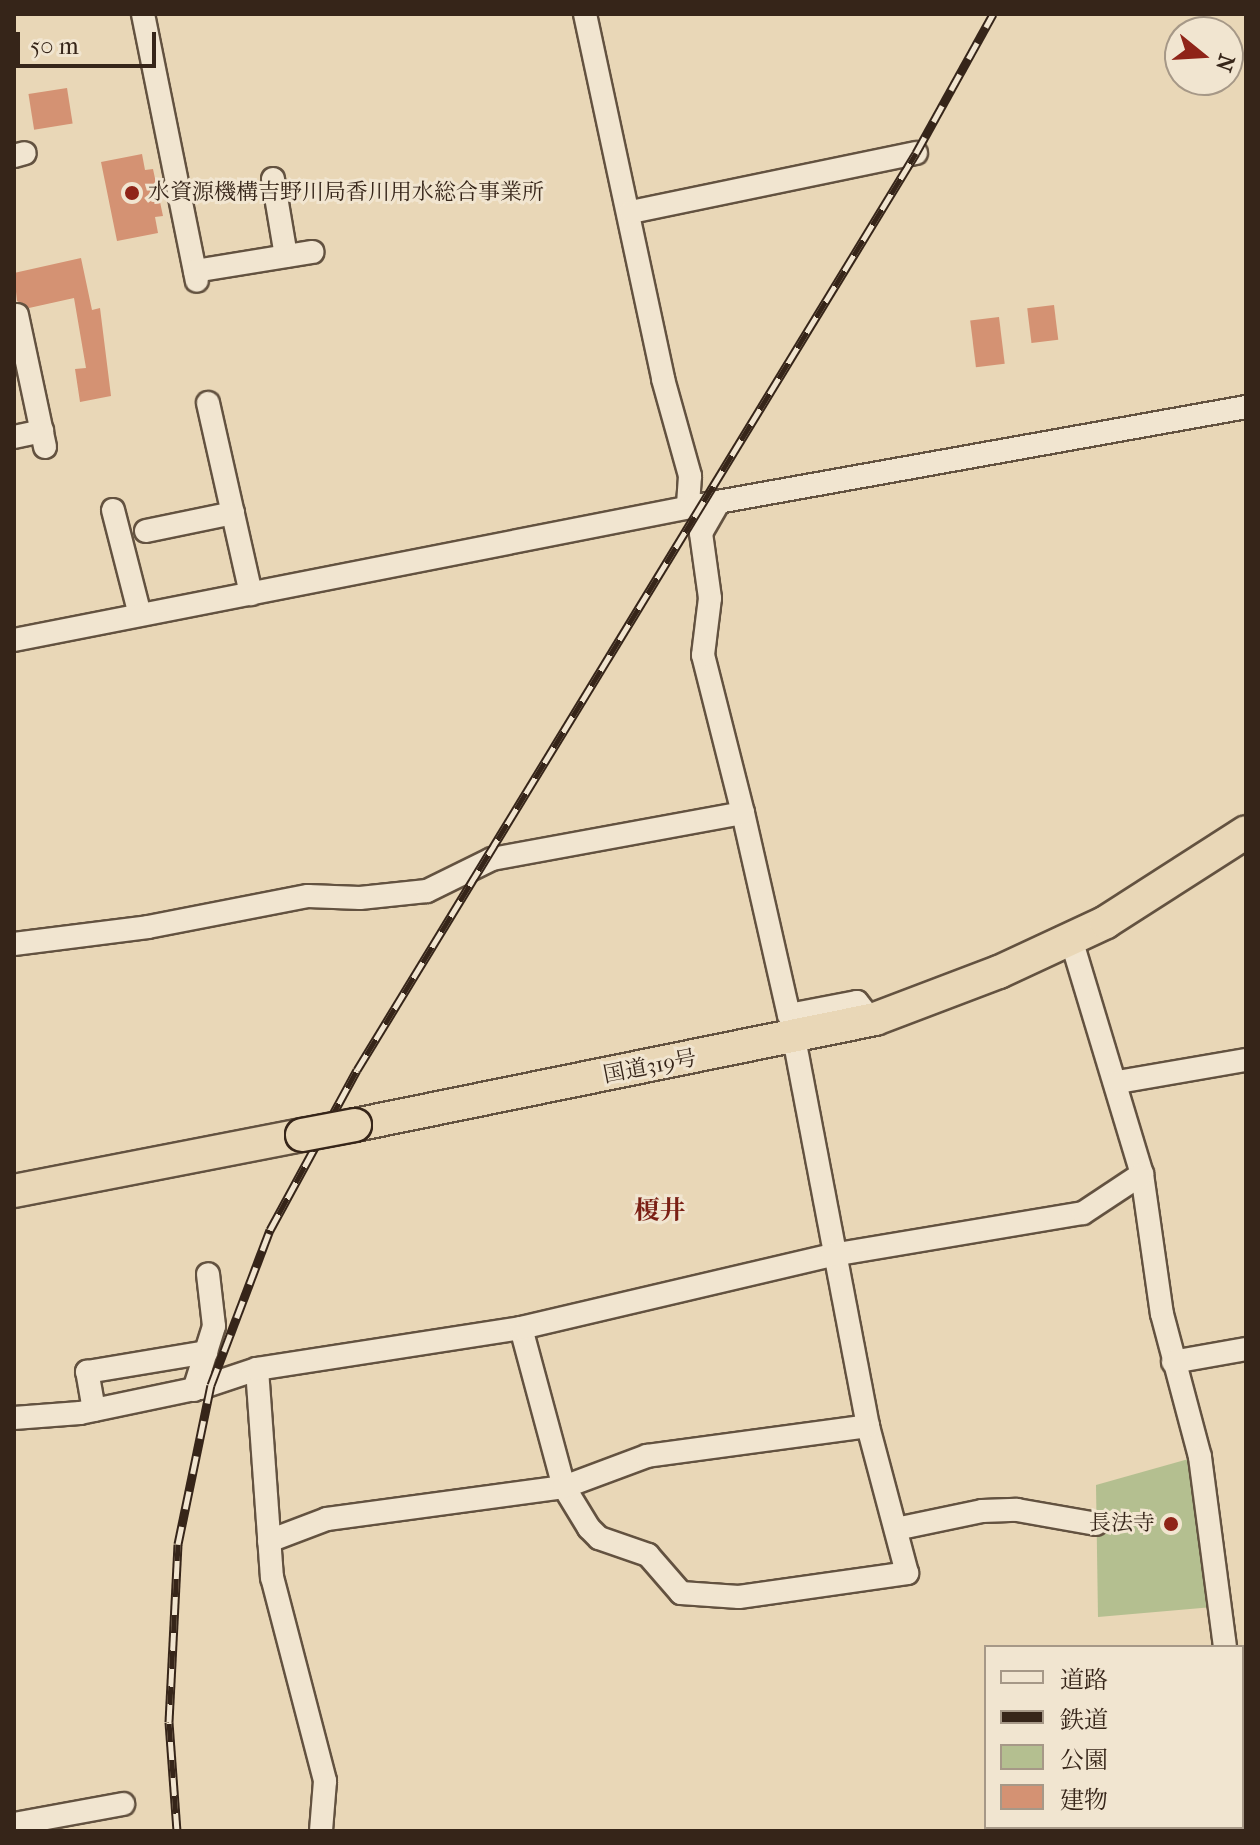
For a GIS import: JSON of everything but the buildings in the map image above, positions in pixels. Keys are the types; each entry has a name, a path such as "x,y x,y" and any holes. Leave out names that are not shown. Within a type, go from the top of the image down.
{"highway":[{"name":"国道319号","path":"14,1191 871,1020 1071,939 1159,892 1246,832"}],"street":[{"path":"143,14 196,276 312,252"},
{"path":"585,14 631,212 663,379 690,476 688,507"},
{"path":"631,212 916,153"},
{"path":"273,179 286,256"},
{"path":"14,437 43,439 17,315"},
{"path":"208,403 251,594"},
{"path":"14,640 688,507 1246,407"},
{"path":"719,502 701,533 710,598 703,655 789,1015 857,1002 871,1020"},
{"path":"113,510 140,615"},
{"path":"146,531 233,513"},
{"path":"14,944 148,927 308,896 360,898 427,891 472,864 492,859 743,813"},
{"path":"1071,939 1118,1082 1142,1174 1173,1362 1200,1457 1225,1645"},
{"path":"521,1328 564,1487 599,1538 648,1555 681,1593 739,1597 907,1573 868,1426 832,1255 813,1121 796,1050"},
{"path":"1118,1082 1246,1060"},
{"path":"14,1418 94,1410 194,1390 257,1369 521,1328 832,1255 1083,1213 1142,1174"},
{"path":"194,1390 214,1326 208,1274"},
{"path":"1173,1362 1246,1349"},
{"path":"94,1410 87,1372 206,1352"},
{"path":"257,1369 272,1577 325,1781 321,1831"},
{"path":"269,1541 327,1519 564,1487 647,1456 868,1426"},
{"path":"896,1529 982,1511 1017,1510 1096,1524"},
{"path":"14,1824 123,1804"}],"green space":[{"path":"1192,1458 1213,1607 1098,1617 1096,1485"}],"railway":[{"path":"177,1831 169,1722 178,1544 211,1385 270,1230 357,1070 916,153 993,14"}],"place":[{"name":"水資源機構吉野川局香川用水総合事業所","path":"132,193"},
{"name":"長法寺","path":"1171,1524"}],"district":[{"name":"榎井","path":"660,1211"}]}
